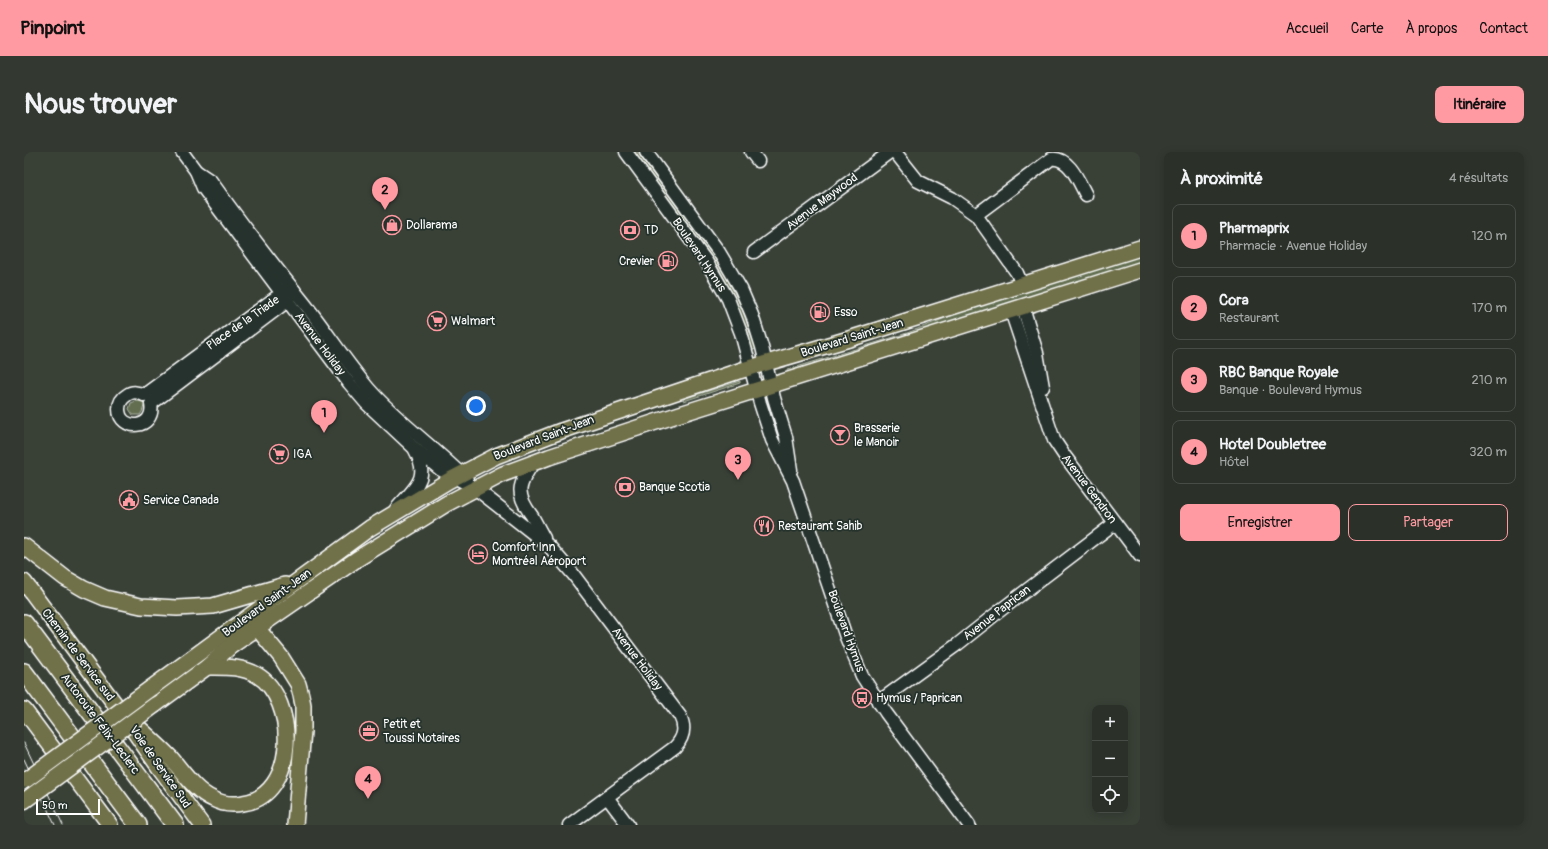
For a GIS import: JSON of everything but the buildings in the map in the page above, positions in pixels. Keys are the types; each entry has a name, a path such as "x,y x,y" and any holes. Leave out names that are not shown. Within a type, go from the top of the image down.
{"highway":[{"name":"Autoroute Félix-Leclerc","path":"24,623 175,825"},
{"path":"24,672 138,825"}],"main road":[{"name":"Boulevard Saint-Jean","path":"25,781 348,543 393,513 496,456 539,438 751,368 1140,248"},
{"name":"Boulevard Saint-Jean","path":"29,797 207,666 222,652 306,593 396,534 475,488 503,474 756,390 1140,270"},
{"path":"24,546 65,578 84,589 105,598 141,606 177,608 213,606 294,583"},
{"name":"Chemin de Service sud","path":"24,582 118,708"},
{"path":"240,622 257,628 275,648 288,666 298,684 303,705 303,731 295,825"},
{"path":"118,708 170,758 193,784 206,795 218,802 230,804 245,803 258,798 273,785 280,773 284,758 286,734 284,717 280,704 270,686 256,674 238,668 207,666"},
{"name":"Voie de Service Sud","path":"118,708 202,825"},
{"path":"24,710 110,825"}],"street":[{"name":"Avenue Holiday","path":"182,152 196,171 203,188 288,295 370,390 458,476 548,546 591,597 676,710 683,725 682,736 675,747 569,825"},
{"name":"Boulevard Hymus","path":"626,152 698,250 716,276 728,299 751,368 756,390 772,440 793,481 853,657 878,702 969,825"},
{"name":"Boulevard Hymus","path":"646,152 719,252 741,289 752,315 786,437 793,481"},
{"name":"Avenue Maywood","path":"754,252 890,152"},
{"path":"895,152 918,181 952,198 976,215 1017,273 1022,285"},
{"path":"976,215 1052,159 1057,158 1064,162 1072,170 1086,195"},
{"name":"Avenue Holiday","path":"288,295 357,392 378,415 441,470 458,476"},
{"name":"Place de la Triade","path":"148,399 275,298 288,295"},
{"name":"Avenue Gendron","path":"1017,309 1054,440 1140,556"},
{"path":"393,513 421,477 421,462 413,447"},
{"path":"533,463 522,481 521,498 523,505 548,546"},
{"name":"Avenue Paprican","path":"878,702 953,648 1115,523"},
{"path":"608,797 628,825"}],"green space":[{"path":"634,152 637,152 720,265 741,306 756,349 753,350 738,306 720,270"},
{"path":"1140,256 1140,262 788,373 787,370 907,333 961,312"},
{"path":"200,360 201,361 145,403 140,415 133,415 129,409 131,403 136,401 144,402"},
{"path":"740,381 740,383 684,401 683,399"}],"tram line":[{"path":"24,743 63,825"},
{"path":"24,759 55,825"}],"place":[{"name":"Cora","path":"385,210"},
{"name":"Dollarama","path":"392,225"},
{"name":"TD","path":"630,230"},
{"name":"Crevier","path":"668,261"},
{"name":"Esso","path":"820,312"},
{"name":"Walmart","path":"437,321"},
{"name":"Pharmaprix","path":"324,433"},
{"name":"Brasserie le Manoir","path":"840,435"},
{"name":"IGA","path":"279,454"},
{"name":"RBC Banque Royale","path":"738,480"},
{"name":"Banque Scotia","path":"625,487"},
{"name":"Service Canada","path":"129,500"},
{"name":"Restaurant Sahib","path":"764,526"},
{"name":"Comfort Inn Montréal Aéroport","path":"478,554"},
{"name":"Hymus / Paprican","path":"862,698"},
{"name":"Petit et Toussi Notaires","path":"369,731"},
{"name":"Hotel Doubletree","path":"368,799"}]}
